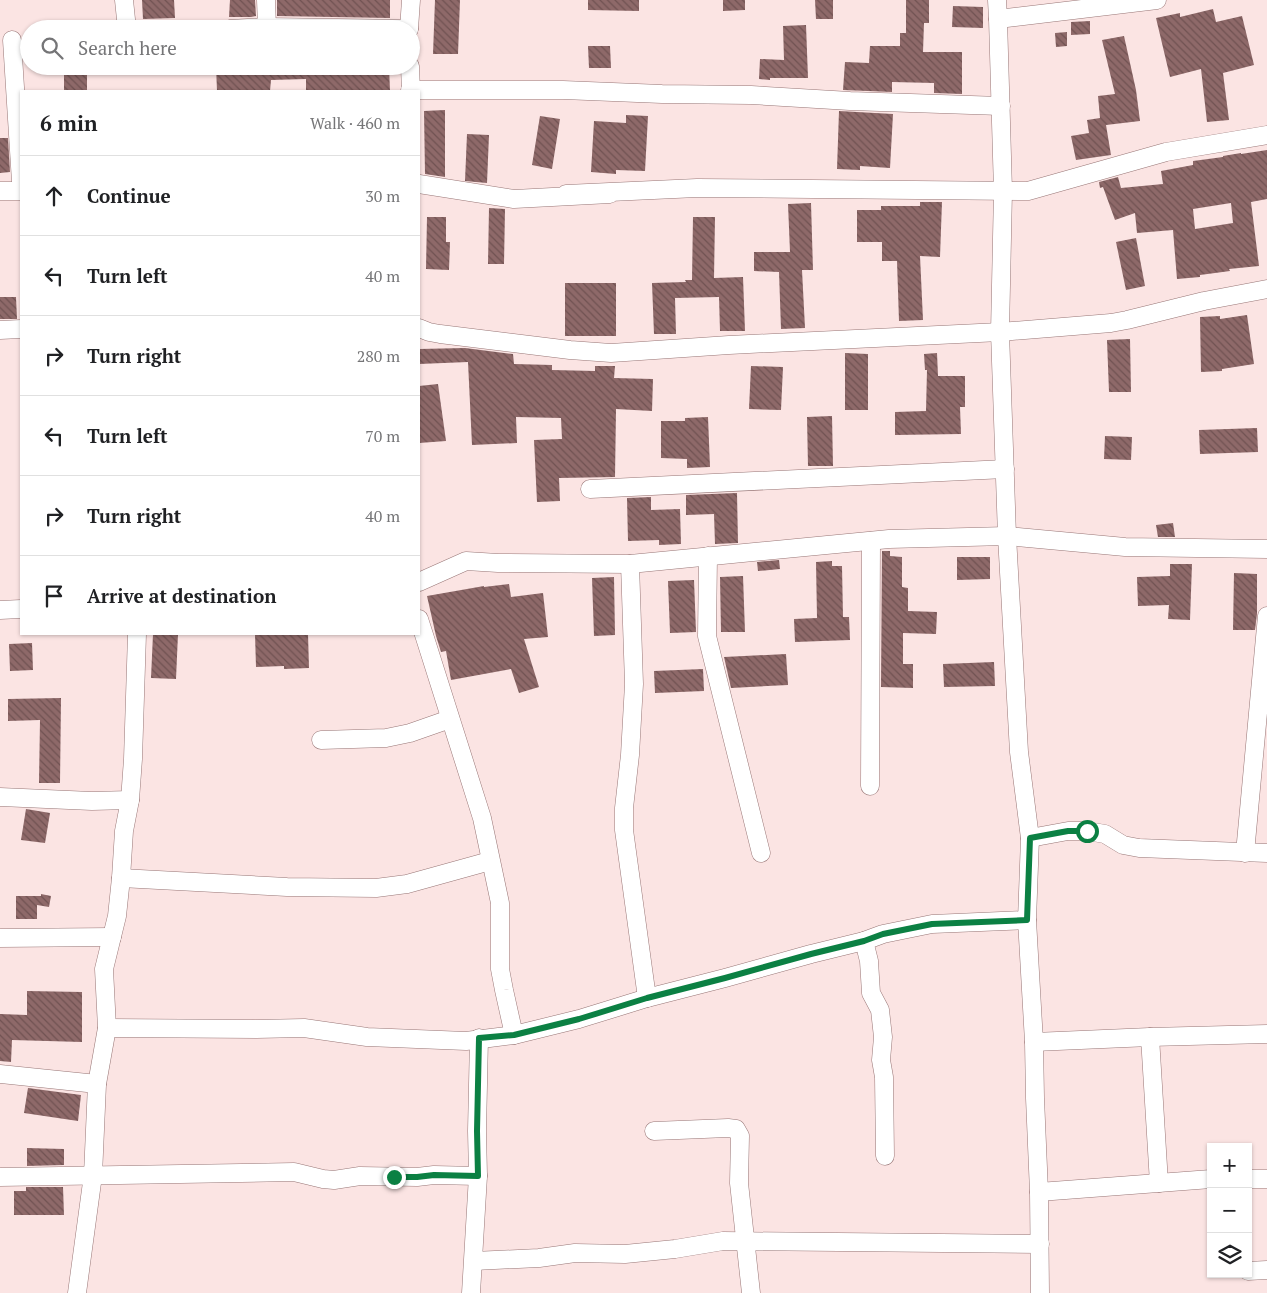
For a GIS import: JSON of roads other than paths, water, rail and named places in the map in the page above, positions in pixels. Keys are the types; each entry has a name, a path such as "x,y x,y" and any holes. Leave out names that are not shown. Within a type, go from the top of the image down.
{"street":[{"path":"124,0 126,20"},
{"path":"266,0 267,20"},
{"path":"410,20 411,0"},
{"path":"997,0 1003,191 1000,332 1007,536 1019,752 1030,838 1027,920 1034,1042 1040,1293"},
{"path":"998,19 1157,0"},
{"path":"13,40 20,164"},
{"path":"410,75 410,90 563,90 751,95 1001,106"},
{"path":"420,184 514,199 610,194 566,194 697,188 1028,191 1166,152 1267,134"},
{"path":"0,191 20,191"},
{"path":"420,328 440,334 570,350 611,353 729,344 1000,332 1127,320 1204,301 1267,289"},
{"path":"0,330 20,329"},
{"path":"590,489 1005,469"},
{"path":"420,582 466,561 630,564 889,539 1007,536 1124,547 1267,549"},
{"path":"870,786 871,541"},
{"path":"708,556 707,636 761,853"},
{"path":"630,564 634,684 630,755 624,808 624,830 647,998"},
{"path":"0,610 20,609"},
{"path":"1245,853 1267,616"},
{"path":"420,622 482,818 500,903 500,969 514,1035"},
{"path":"77,1293 93,1175 97,1084 107,1028 104,968 117,916 124,831 130,800 134,759 137,635"},
{"path":"321,740 386,738 410,733 450,719"},
{"path":"0,797 92,802 130,800"},
{"path":"1030,838 1068,831 1087,831 1105,834 1123,845 1140,848 1267,853"},
{"path":"121,878 287,887 376,888 407,884 490,861"},
{"path":"107,1028 304,1028 367,1037 466,1040 514,1035 864,941 883,934 932,924 1027,920"},
{"path":"0,938 112,937"},
{"path":"864,941 869,960 871,993 880,1010 883,1037 881,1060 884,1077 885,1156"},
{"path":"1034,1042 1267,1034"},
{"path":"1150,1037 1159,1183"},
{"path":"471,1293 478,1176 479,1038"},
{"path":"0,1074 97,1084"},
{"path":"654,1131 736,1129 740,1136 739,1183 751,1293"},
{"path":"0,1177 294,1172 334,1180 360,1176 478,1176"},
{"path":"1039,1192 1207,1179"},
{"path":"1252,1179 1267,1179"},
{"path":"474,1261 539,1258 575,1253 625,1254 675,1249 723,1241 1040,1244"},
{"path":"1252,1271 1267,1270"}]}
